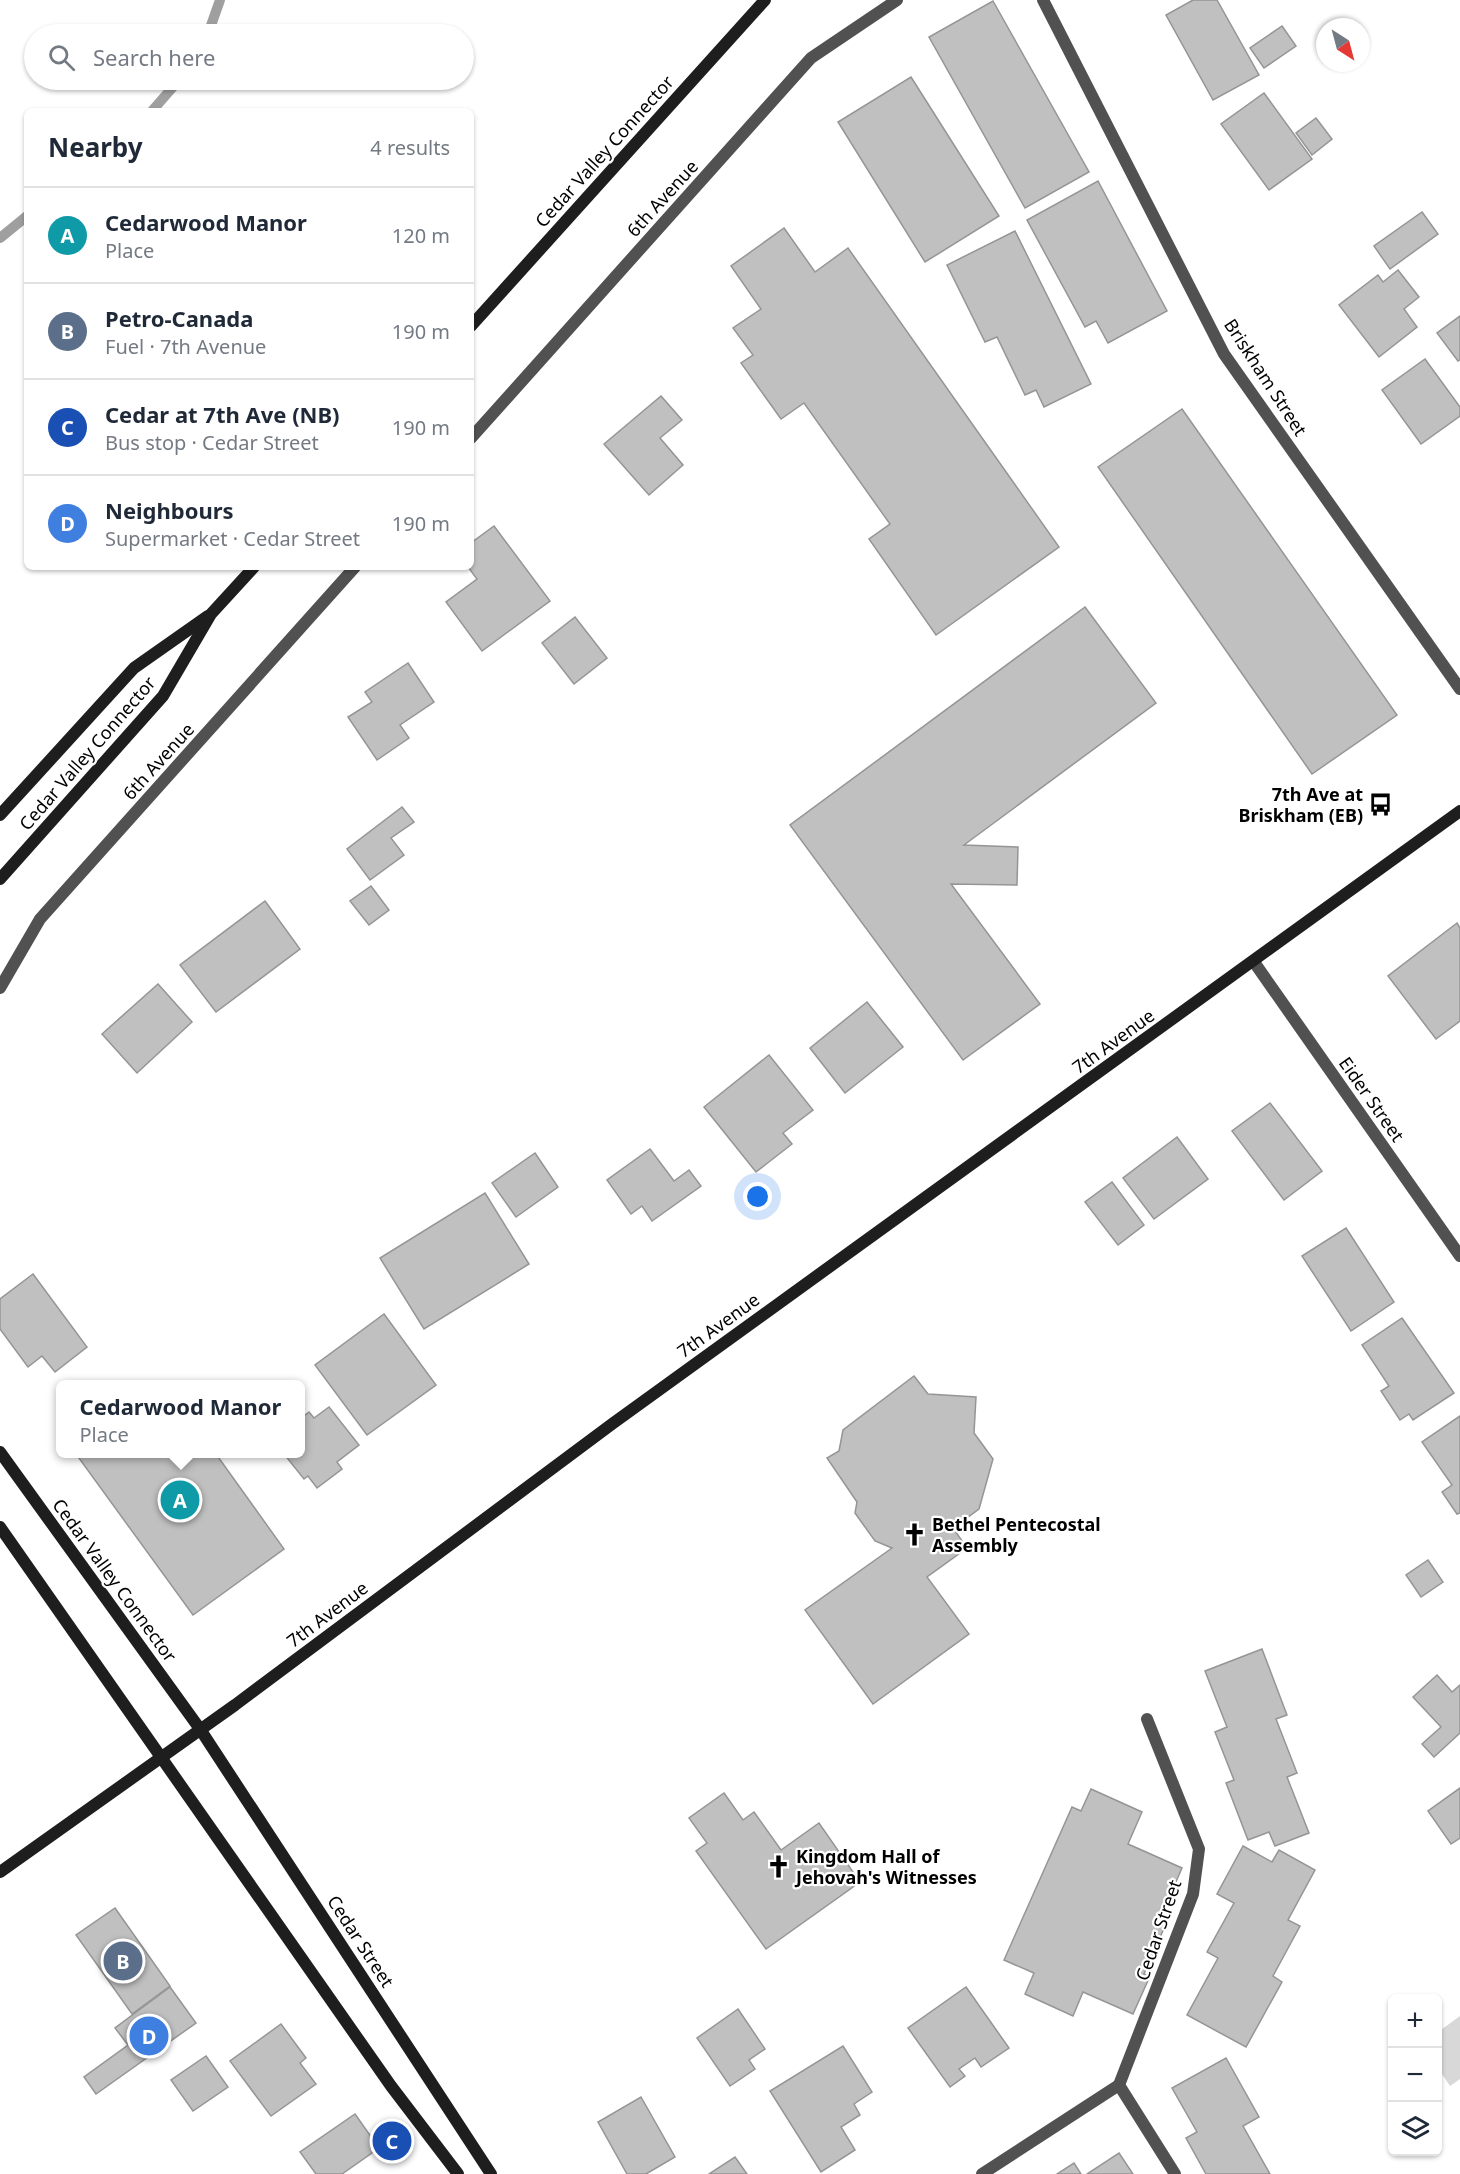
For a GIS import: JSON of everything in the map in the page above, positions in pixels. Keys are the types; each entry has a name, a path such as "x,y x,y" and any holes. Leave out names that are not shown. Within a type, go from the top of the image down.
{"main road":[{"name":"Cedar Valley Connector","path":"474,323 765,0"},
{"name":"Cedar Valley Connector","path":"0,879 163,696 211,614 251,570"},
{"name":"Cedar Valley Connector","path":"0,815 134,668 211,614"},
{"name":"7th Avenue","path":"0,1872 200,1729 612,1424 1460,811"},
{"name":"Cedar Valley Connector","path":"0,1452 200,1729"},
{"path":"0,1527 163,1756 391,2086 458,2174"},
{"name":"Cedar Street","path":"200,1729 490,2174"}],"street":[{"name":"6th Avenue","path":"474,435 811,58 897,0"},
{"name":"Briskham Street","path":"1043,0 1224,354 1460,689"},
{"name":"6th Avenue","path":"0,988 40,919 352,570"},
{"name":"Eider Street","path":"1254,962 1460,1256"},
{"name":"Cedar Street","path":"1119,2085 1193,1894 1199,1849 1147,1719"},
{"path":"982,2174 1119,2085 1175,2174"}],"shaded area":[{"path":"1460,2016 1460,2079 1450,2086 1442,2074 1442,2029"}],"building":[{"path":"1193,0 1217,0 1259,75 1213,100 1166,15"},
{"path":"993,1 1089,172 1025,208 929,37"},
{"path":"1282,26 1296,46 1264,68 1250,48"},
{"path":"911,77 999,216 925,262 838,122"},
{"path":"1264,93 1312,159 1269,190 1221,124"},
{"path":"1316,118 1332,139 1312,155 1296,133"},
{"path":"1098,181 1167,311 1108,343 1096,321 1085,327 1027,220"},
{"path":"1422,212 1438,234 1390,269 1374,246"},
{"path":"784,228 815,272 848,248 1059,547 936,635 869,539 890,524 804,403 781,419 741,363 753,355 733,328 761,309 731,266"},
{"path":"1015,231 1091,384 1044,407 1036,390 1025,395 997,337 985,342 947,265"},
{"path":"1398,270 1419,297 1404,309 1417,327 1379,357 1339,305 1378,275 1383,282"},
{"path":"1460,316 1460,360 1458,361 1437,333"},
{"path":"1425,359 1460,407 1460,416 1421,444 1382,390"},
{"path":"661,396 682,420 660,438 683,465 649,495 604,444"},
{"path":"1182,409 1397,715 1312,774 1098,467"},
{"path":"494,526 550,601 482,651 446,602 477,579 470,570 474,570 474,541"},
{"path":"1085,607 1156,703 964,845 1018,847 1017,885 951,884 1040,1004 963,1060 790,825"},
{"path":"575,617 607,658 574,684 542,643"},
{"path":"408,663 434,702 400,725 409,738 377,760 348,717 372,702 365,692"},
{"path":"402,807 414,822 391,838 404,855 370,880 347,849"},
{"path":"371,886 389,910 369,925 350,901"},
{"path":"265,901 300,949 216,1012 180,965"},
{"path":"1457,923 1460,928 1460,1021 1436,1039 1388,976"},
{"path":"158,984 192,1022 137,1073 102,1034"},
{"path":"867,1002 903,1047 845,1093 810,1048"},
{"path":"769,1055 813,1110 783,1133 792,1144 756,1172 704,1107"},
{"path":"1270,1103 1322,1171 1284,1200 1232,1131"},
{"path":"1177,1137 1208,1179 1154,1219 1123,1178"},
{"path":"650,1149 674,1181 689,1170 701,1186 652,1221 642,1206 631,1214 607,1180"},
{"path":"535,1153 558,1187 516,1217 492,1183"},
{"path":"1112,1182 1144,1225 1118,1245 1085,1202"},
{"path":"485,1193 529,1264 424,1329 380,1258"},
{"path":"1346,1228 1394,1302 1351,1331 1302,1256"},
{"path":"33,1274 87,1347 55,1372 42,1356 28,1367 0,1329 0,1299"},
{"path":"384,1314 436,1385 367,1435 315,1365"},
{"path":"1402,1318 1454,1393 1413,1420 1409,1414 1400,1420 1381,1391 1389,1386 1362,1345"},
{"name":"Bethel Pentecostal Assembly","path":"914,1376 928,1394 976,1397 974,1433 993,1459 979,1509 953,1528 967,1548 927,1577 969,1634 873,1704 805,1610 892,1548 875,1541 855,1513 857,1502 827,1458 839,1451 843,1430"},
{"path":"329,1407 359,1445 337,1462 342,1469 317,1488 308,1476 304,1479 287,1458 305,1458 305,1415 309,1412 314,1418"},
{"path":"1460,1416 1460,1513 1457,1514 1442,1492 1452,1485 1422,1442"},
{"path":"79,1458 219,1458 284,1549 193,1615"},
{"path":"1428,1560 1443,1582 1421,1597 1406,1575"},
{"path":"1262,1649 1287,1715 1276,1719 1297,1773 1287,1777 1309,1833 1275,1846 1269,1832 1248,1840 1226,1783 1234,1780 1215,1732 1227,1727 1205,1671"},
{"path":"1437,1675 1452,1692 1460,1685 1460,1733 1434,1757 1422,1744 1441,1727 1413,1697"},
{"path":"1460,1788 1460,1838 1451,1844 1428,1811"},
{"path":"1091,1789 1142,1812 1128,1844 1182,1868 1162,1914 1169,1917 1144,1974 1150,1976 1133,2014 1083,1992 1073,2016 1025,1994 1034,1973 1004,1960 1072,1807 1081,1811"},
{"name":"Kingdom Hall of Jehovah's Witnesses","path":"724,1793 743,1820 754,1812 781,1850 819,1823 860,1882 766,1949 696,1851 707,1843 689,1818"},
{"path":"1243,1846 1272,1862 1279,1850 1315,1870 1288,1920 1300,1926 1273,1976 1282,1982 1246,2047 1187,2015 1218,1958 1207,1952 1234,1903 1217,1894"},
{"path":"115,1908 170,1986 132,2014 76,1935"},
{"path":"170,1987 196,2023 96,2094 84,2077 128,2045 115,2028"},
{"path":"966,1987 1009,2048 981,2067 975,2058 959,2069 965,2076 950,2087 908,2028"},
{"path":"738,2009 765,2049 749,2060 755,2069 730,2086 697,2038"},
{"path":"281,2024 306,2058 300,2063 316,2084 271,2116 230,2061"},
{"path":"843,2046 872,2092 854,2104 860,2115 841,2127 855,2150 821,2172 770,2091"},
{"path":"206,2056 228,2087 193,2111 171,2080"},
{"path":"1226,2058 1259,2117 1243,2126 1270,2174 1206,2174 1186,2138 1197,2132 1172,2088"},
{"path":"641,2097 675,2157 646,2174 627,2174 598,2122"},
{"path":"355,2114 379,2148 342,2174 316,2174 300,2152"},
{"path":"1119,2153 1133,2174 1087,2174"},
{"path":"735,2157 747,2174 709,2174"},
{"path":"1074,2163 1081,2174 1057,2174"}],"waterway":[{"path":"212,24 220,0"},
{"path":"155,108 170,90"},
{"path":"0,238 24,218"}],"place":[{"name":"7th Ave at Briskham (EB)","path":"1381,804"},
{"name":"Cedarwood Manor","path":"180,1500"},
{"name":"Bethel Pentecostal Assembly","path":"914,1534"},
{"name":"Kingdom Hall of Jehovah's Witnesses","path":"778,1866"},
{"name":"Petro-Canada","path":"123,1961"},
{"name":"Neighbours","path":"149,2036"},
{"name":"Cedar at 7th Ave (NB)","path":"392,2141"}]}
